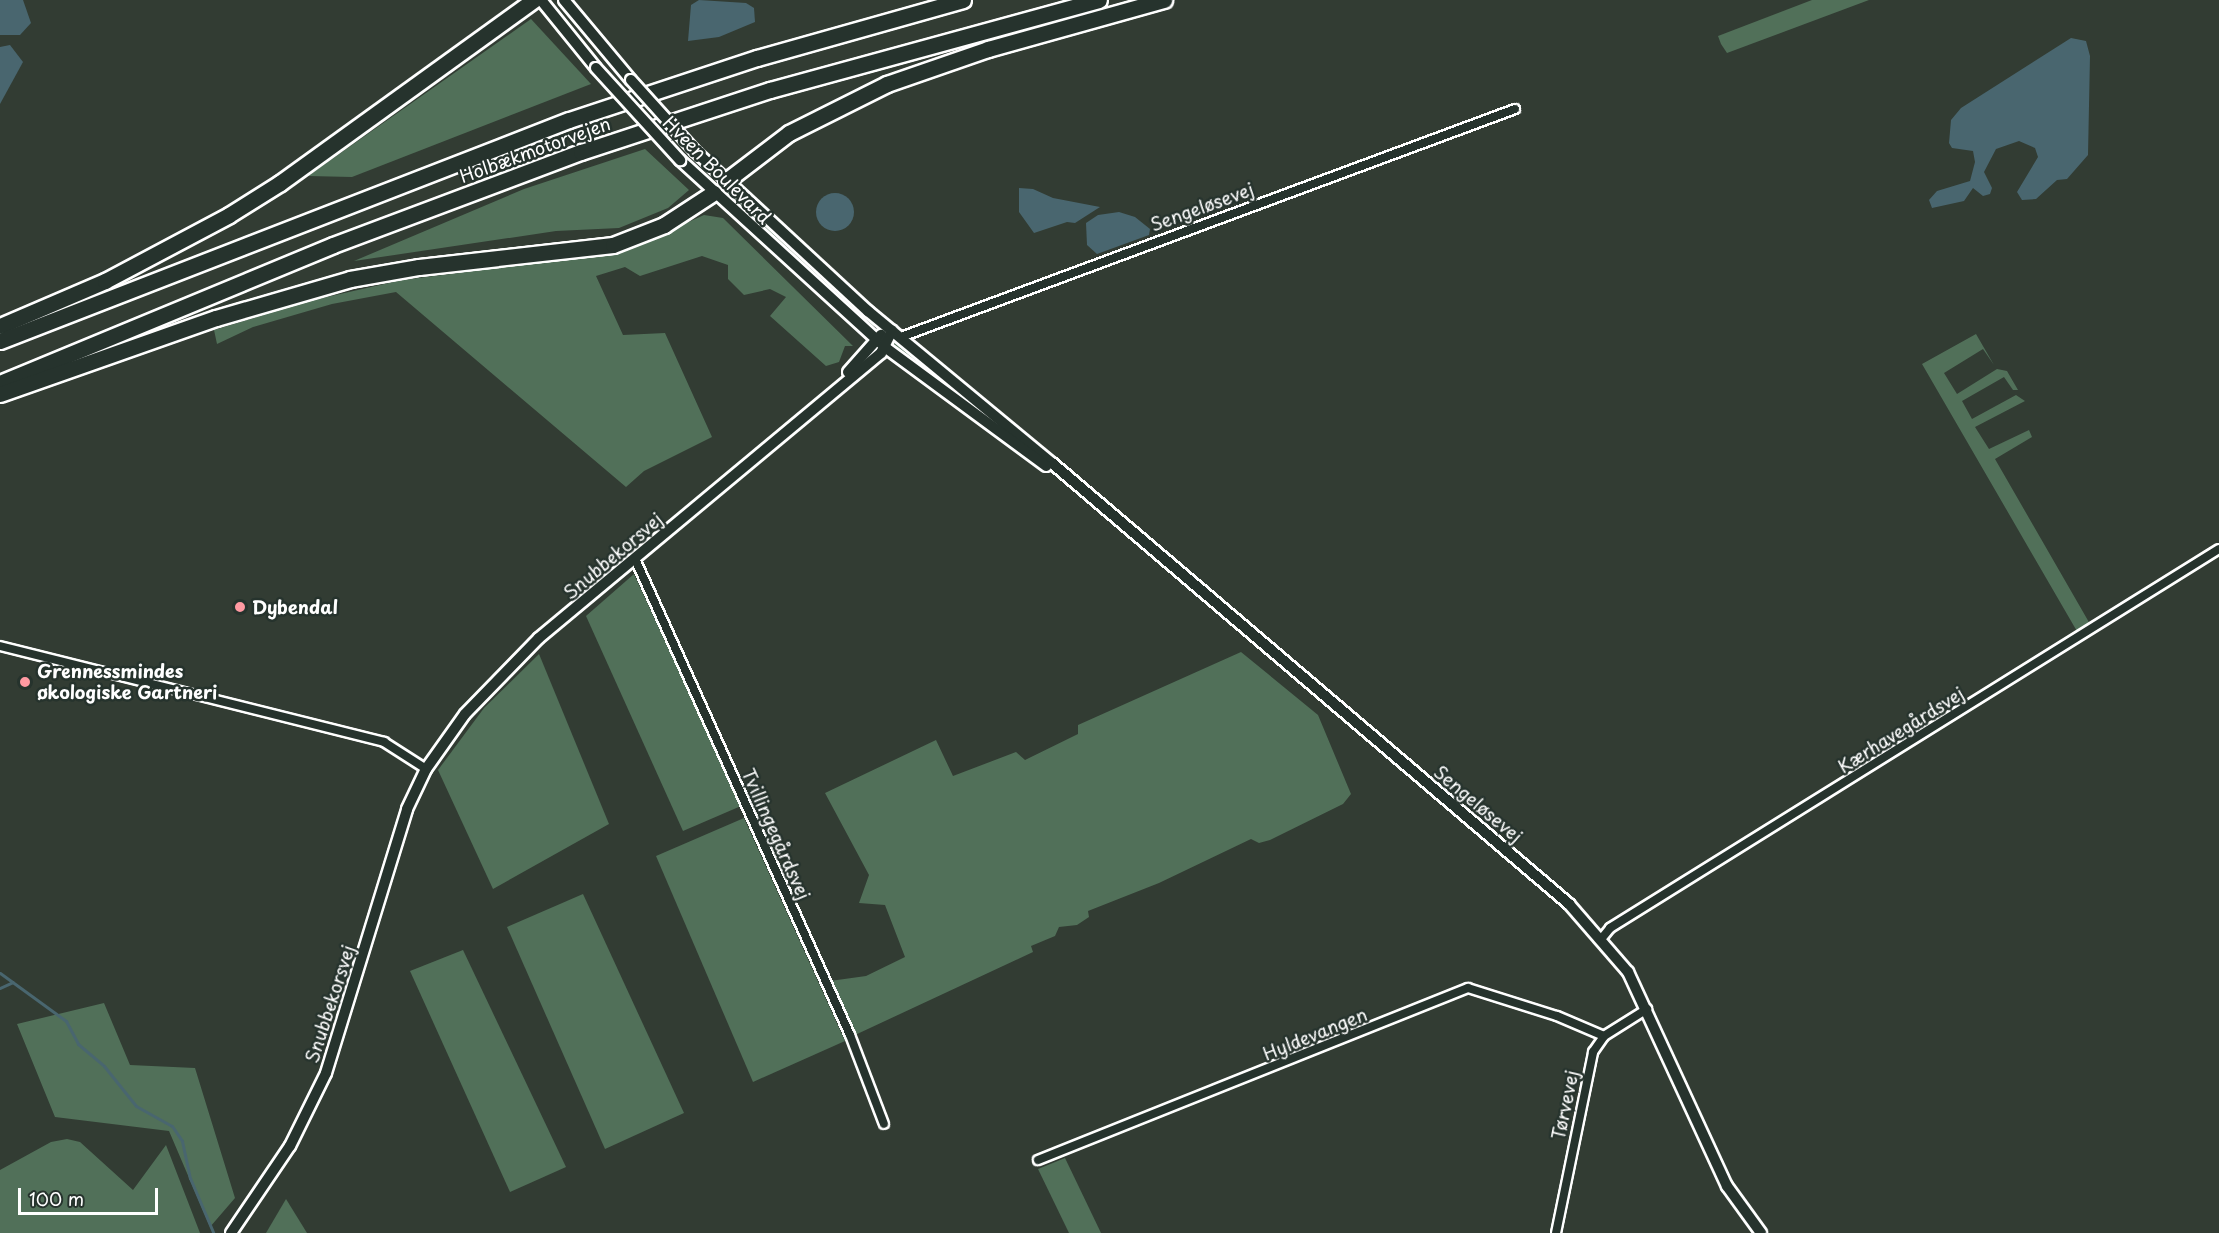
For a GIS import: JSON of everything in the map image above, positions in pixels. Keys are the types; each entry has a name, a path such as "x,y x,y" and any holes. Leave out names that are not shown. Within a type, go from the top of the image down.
{"highway":[{"path":"0,326 105,281 229,215 280,183 534,0"},
{"name":"Holbækmotorvejen","path":"0,341 569,120 757,58 963,0"},
{"name":"Holbækmotorvejen","path":"0,383 333,245 581,152 770,90 1099,0"},
{"path":"726,181 789,132 887,84 988,49 1164,0"},
{"path":"0,394 216,318 350,279 419,267 613,245 664,225 713,193"}],"street":[{"name":"Hveen Boulevard","path":"541,0 597,68 680,160 713,193 886,348"},
{"name":"Hveen Boulevard","path":"564,0 614,61 695,151 896,333"},
{"name":"Sengeløsevej","path":"1515,110 896,333 1569,904 1602,938 1628,972 1647,1009 1727,1186 1761,1233"},
{"path":"713,193 726,181"},
{"path":"886,348 896,333"},
{"name":"Snubbekorsvej","path":"838,385 875,338 896,333"},
{"name":"Sengeløsevej","path":"886,348 961,406 1072,482"},
{"name":"Snubbekorsvej","path":"231,1233 290,1146 326,1073 357,980 392,849 426,770 465,714 496,678 838,385 886,348"},
{"name":"Kærhavegårdsvej","path":"1602,938 1610,928 2219,549"},
{"name":"Tvillingegårdsvej","path":"635,559 850,1035 884,1124"},
{"path":"0,646 384,742 426,770"},
{"name":"Hyldevangen","path":"1038,1160 1468,988 1547,1012 1604,1036"},
{"name":"Tørvevej","path":"1556,1233 1585,1075 1593,1052 1604,1036 1647,1009"}],"green space":[{"path":"1812,0 1869,0 1727,53 1721,44 1718,36"},
{"path":"531,19 591,84 352,177 308,176"},
{"path":"645,149 689,190 668,208 619,228 556,231 354,261 524,189"},
{"path":"724,187 860,309 874,325 871,328 721,193"},
{"path":"704,215 723,218 853,346 845,346 839,362 826,366 770,316 786,297 770,289 744,295 728,279 728,265 702,256 640,276 625,267 596,276 623,335 665,333 712,437 644,471 626,487 396,292 332,304 253,327 217,344 214,330 309,301 402,280 620,253"},
{"path":"1976,334 1994,365 1983,349 1944,373 1957,394 1997,369 2007,371 2018,390 2013,390 2004,377 1962,401 1972,419 2016,395 2025,401 1975,427 1989,449 2029,430 2032,437 1995,459 2090,624 2078,633 1922,364"},
{"path":"894,342 966,395 1032,450 893,347"},
{"path":"634,574 741,806 683,831 586,616"},
{"path":"1241,652 1318,715 1351,794 1343,804 1270,840 1259,843 1251,839 1159,883 1088,911 1089,917 1077,925 1059,927 1055,936 1031,946 1033,952 855,1035 830,981 866,976 905,957 885,905 859,903 869,875 825,793 936,740 953,776 1016,752 1025,760 1078,734 1078,725"},
{"path":"539,654 609,824 493,889 438,770 484,708"},
{"path":"744,818 845,1041 753,1082 656,856"},
{"path":"583,894 684,1113 605,1149 507,927"},
{"path":"463,950 566,1167 510,1192 410,971"},
{"path":"104,1003 130,1065 195,1068 235,1198 210,1227 169,1131 55,1117 17,1024"},
{"path":"67,1139 80,1142 133,1190 166,1145 200,1233 0,1233 0,1170 51,1142"},
{"path":"1065,1158 1101,1233 1069,1233 1038,1169"},
{"path":"286,1199 307,1233 266,1233"}],"water":[{"path":"0,0 23,0 31,23 20,35 0,35"},
{"path":"699,0 746,3 754,8 755,22 719,37 688,41 691,5"},
{"path":"2071,38 2086,41 2090,56 2088,155 2067,179 2057,180 2036,199 2022,200 2017,192 2038,157 2035,148 2019,141 1996,149 1984,172 1992,188 1990,194 1983,196 1973,188 1964,201 1932,208 1929,200 1937,191 1970,181 1975,162 1973,151 1952,148 1949,143 1951,120 1961,108"},
{"path":"10,45 23,62 0,104 0,47"},
{"path":"1019,188 1033,189 1053,198 1100,207 1075,223 1067,222 1034,233 1019,212"},
{"path":"835,193 849,198 854,212 849,226 835,231 821,226 816,212 821,198"},
{"path":"1119,212 1135,217 1150,229 1149,235 1097,254 1087,245 1086,223 1098,215"}],"waterway":[{"path":"0,973 66,1021 78,1044 104,1066 136,1106 172,1126 182,1141 190,1178 213,1232"},
{"path":"0,988 13,982"}],"place":[{"name":"Dybendal","path":"240,607"},
{"name":"Grennessmindes økologiske Gartneri","path":"25,682"}]}
